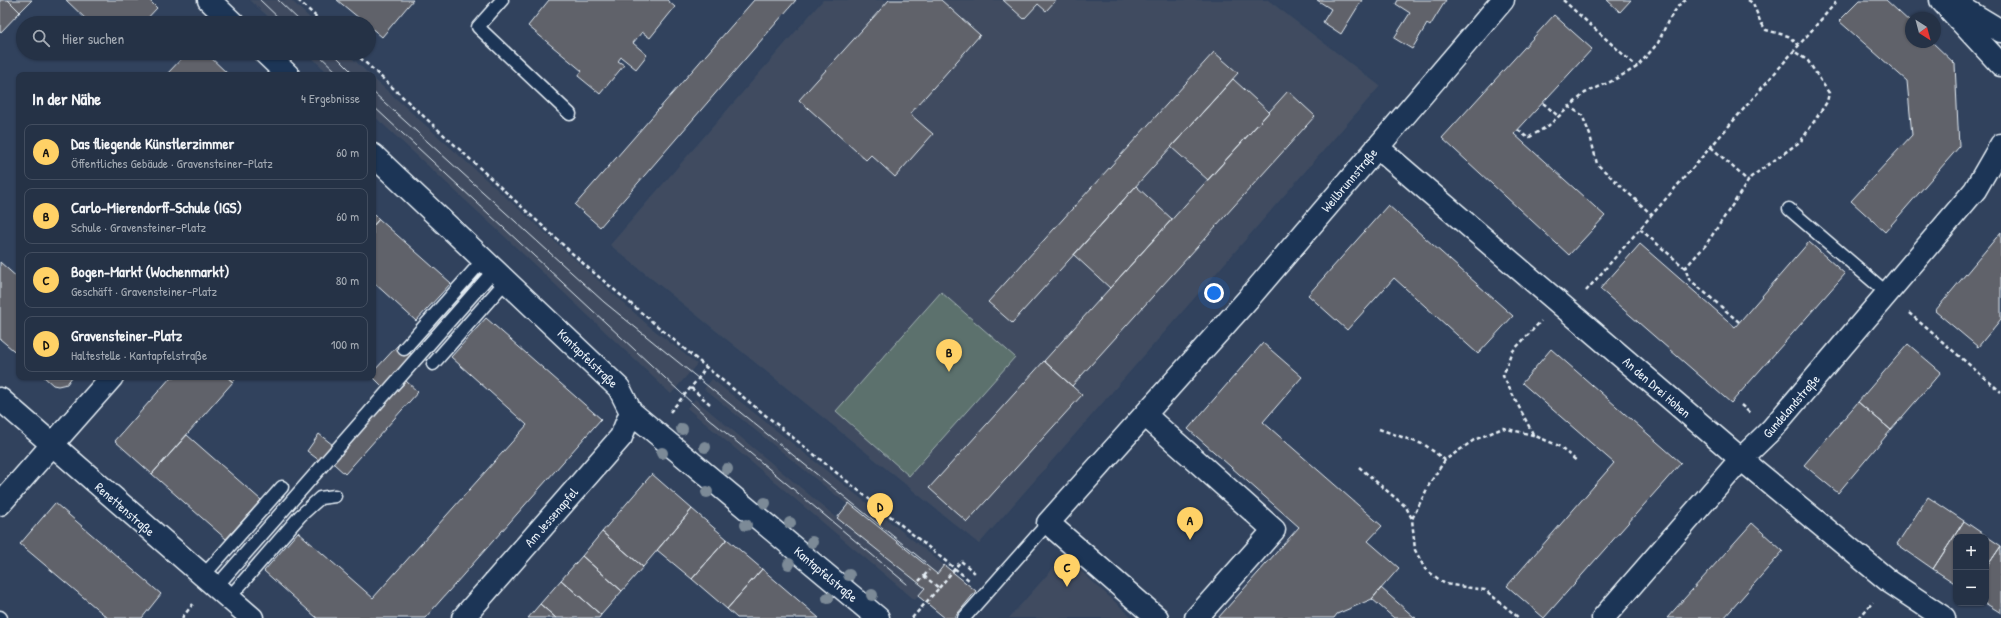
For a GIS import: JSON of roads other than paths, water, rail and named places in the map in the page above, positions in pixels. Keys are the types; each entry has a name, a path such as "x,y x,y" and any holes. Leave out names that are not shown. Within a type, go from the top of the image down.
{"street":[{"path":"209,0 226,16"},
{"name":"Weilbrunnstraße","path":"1048,523 1194,360 1503,0"},
{"path":"1941,0 2001,65"},
{"path":"1948,0 2001,31"},
{"path":"272,60 285,72"},
{"name":"Gundelandstraße","path":"1604,618 1741,459 1771,430 1888,294 1975,190 2001,145"},
{"name":"An den Drei Hohen","path":"1377,146 1741,459 1890,582 1944,618"},
{"name":"Kantapfelstraße","path":"376,158 496,269 619,388 631,412 655,430 878,618"},
{"name":"Gundelandstraße","path":"1975,190 2001,170"},
{"path":"0,504 109,380"},
{"name":"Renettenstraße","path":"0,399 252,618"},
{"name":"Am Jessenapfel","path":"464,618 621,437 631,412"},
{"path":"1145,415 1274,530 1196,618"},
{"path":"1048,523 1157,618"}],"lane":[{"path":"502,0 478,27 570,114"},
{"path":"1789,209 1888,294"},
{"path":"404,349 496,269"},
{"path":"434,364 496,269"},
{"path":"216,587 496,269"},
{"path":"216,587 282,487"},
{"path":"216,587 320,498 336,496"},
{"path":"964,618 983,591 1048,523"}],"tram line":[{"path":"260,0 277,16"},
{"path":"278,0 295,16"},
{"path":"324,60 337,72"},
{"path":"340,60 352,72"},
{"path":"376,95 604,302 925,562"},
{"path":"376,109 708,418 907,584"}],"place":[{"name":"Carlo-Mierendorff-Schule (IGS)","path":"949,372"},
{"name":"Gravensteiner-Platz","path":"880,526"},
{"name":"Das fliegende Künstlerzimmer","path":"1190,540"},
{"name":"Bogen-Markt (Wochenmarkt)","path":"1067,587"}]}
